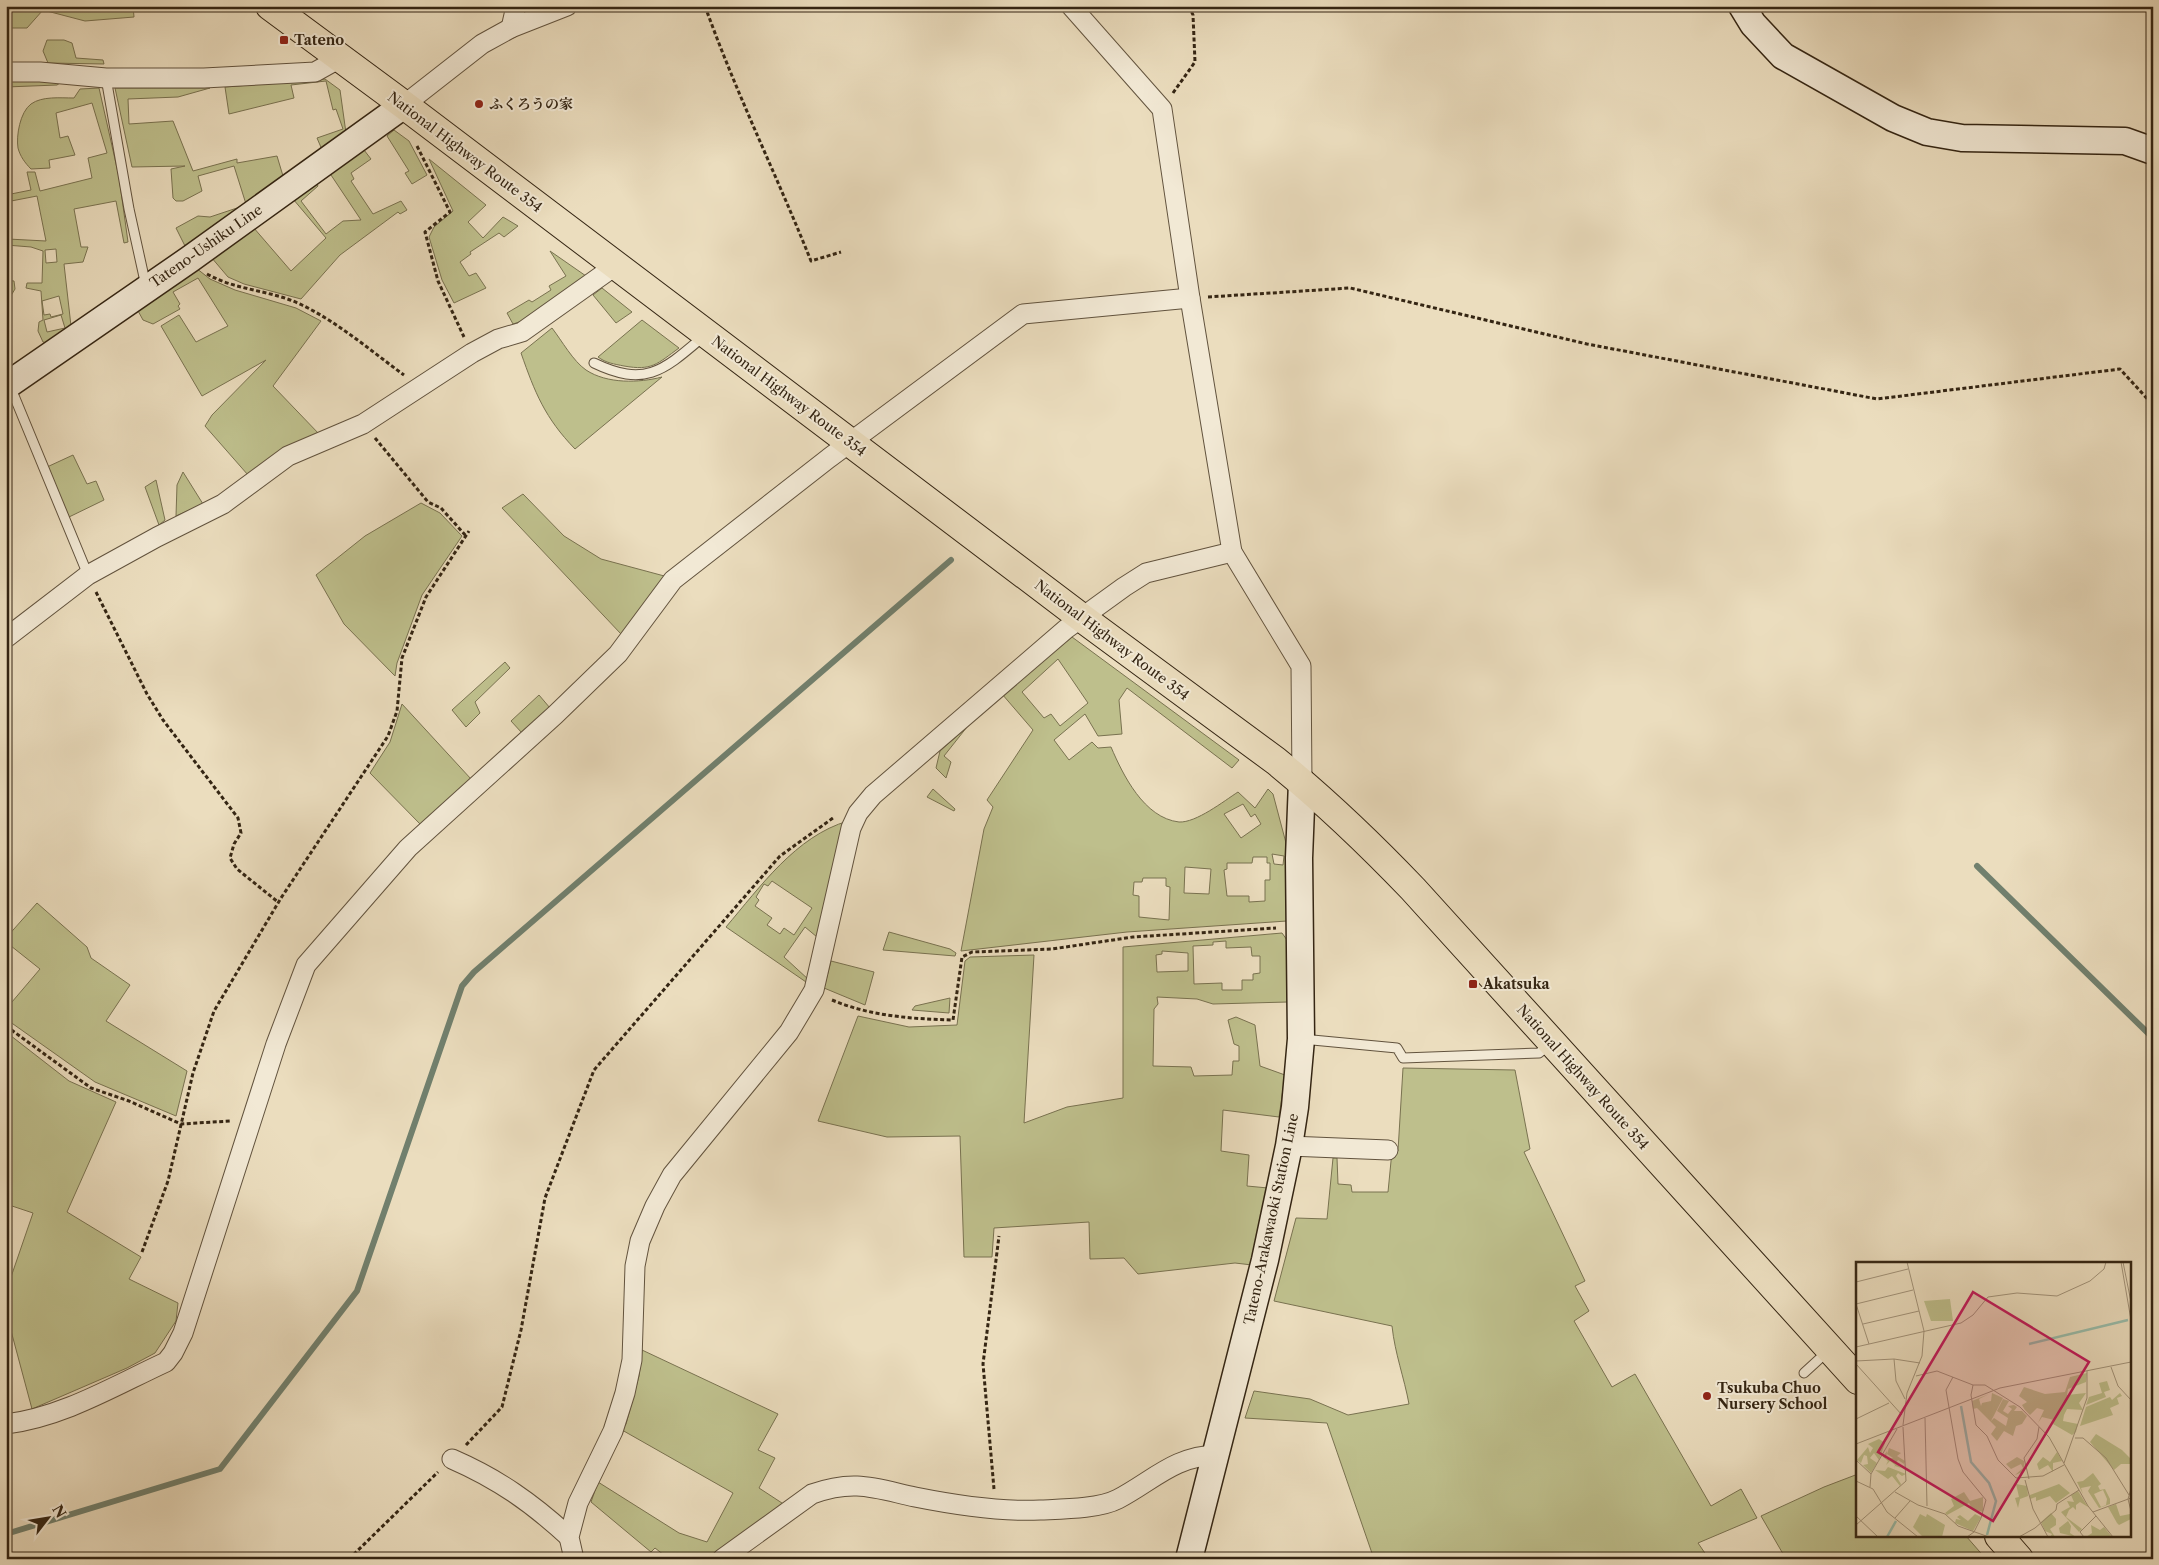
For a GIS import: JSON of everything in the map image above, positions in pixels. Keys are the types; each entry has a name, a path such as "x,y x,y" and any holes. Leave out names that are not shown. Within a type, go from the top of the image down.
{"highway":[{"name":"National Highway Route 354","path":"270,6 404,104 615,266 1302,782 1370,844 1856,1378"},
{"path":"2001,1538 2019,1559"}],"main road":[{"path":"1742,6 1753,24 1782,56 1894,118 1927,132 1962,138 2125,141 2153,151"},
{"name":"Tateno-Ushiku Line","path":"8,385 190,259 404,104"},
{"name":"Tateno-Arakawaoki Station Line","path":"1189,1559 1217,1455 1265,1260 1289,1146 1300,1071 1299,858 1302,782"}],"street":[{"path":"511,28 516,6"},
{"path":"404,104 482,44 511,28 566,6"},
{"path":"1070,6 1162,109 1190,298 1232,552 1301,666 1302,782"},
{"path":"6,72 40,72 106,78 204,78 315,72 340,58"},
{"path":"6,638 88,575 157,537 223,504 288,456 363,424 472,353 498,339 522,332 615,266"},
{"path":"6,1424 22,1422 67,1409 166,1362 183,1333 276,1044 306,965 408,848 555,715 618,654 673,580 851,442 1023,314 1190,298"},
{"path":"574,1559 569,1537 578,1503 612,1431 626,1393 632,1360 634,1266 640,1241 655,1206 672,1176 789,1032 814,990 843,860 858,813 873,795 1066,629 1146,572 1232,552"},
{"path":"1289,1146 1388,1150"},
{"path":"722,1559 812,1494 850,1484 916,1497 995,1508 1038,1510 1085,1506 1116,1500 1167,1468 1196,1455 1217,1455"},
{"path":"452,1459 507,1486 537,1507 569,1537"}],"lane":[{"path":"106,78 129,209 146,289"},
{"path":"594,363 614,373 639,376 662,368 707,334"},
{"path":"8,385 88,575"},
{"path":"1301,1039 1397,1048 1404,1058 1538,1054 1552,1042"},
{"path":"1804,1373 1830,1349"}],"path":[{"path":"705,6 728,70 779,182 811,261 841,252"},
{"path":"1162,109 1195,62 1193,15 1189,6"},
{"path":"416,140 417,148 450,212 425,232 427,247 438,282 472,353"},
{"path":"190,259 204,272 223,282 285,298 303,305 340,329 420,388"},
{"path":"1190,298 1350,288 1587,344 1876,399 2120,369 2153,405"},
{"path":"363,424 428,502 442,508 466,536"},
{"path":"142,1252 168,1181 192,1073 214,1011 278,902 388,736 397,711 399,677 405,649 426,597 470,531"},
{"path":"88,575 147,694 164,720 238,818 241,833 234,844 230,858 237,869 278,902"},
{"path":"349,1559 452,1459 502,1407 521,1330 545,1198 594,1070 780,856 836,816 858,813"},
{"path":"814,990 851,1008 913,1019 953,1020 962,957 972,952 1052,949 1133,938 1300,927"},
{"path":"6,1026 92,1088 129,1101 180,1124 253,1120"},
{"path":"995,1508 983,1364 999,1236"}],"green space":[{"path":"6,6 133,6 134,17 85,21 43,10 27,28 6,28"},
{"path":"47,40 64,40 72,43 76,58 103,60 104,64 48,63 43,51"},
{"path":"325,79 340,90 346,133 323,152 317,138 343,129 336,109 333,110 326,81 291,85 294,98 229,114 225,87"},
{"path":"6,80 63,81 57,85 6,87"},
{"path":"99,88 119,177 128,242 124,243 116,201 74,209 81,247 88,247 83,262 64,264 71,326 47,343 43,342 38,331 39,322 43,320 41,291 26,288 27,283 42,283 43,251 31,247 6,245 6,234 8,239 46,241 37,196 6,202 6,195 31,190 27,172 35,172 40,191 92,178 88,158 107,153 92,103 56,113 60,138 68,136 75,155 49,160 50,168 31,169 23,159 18,148 20,124 24,113 31,104 35,101 46,99 74,98 80,89","holes":["56,249 57,262 46,263 45,250","59,296 63,314 51,317 50,314 44,315 42,301","61,315 65,328 47,332 44,320"]},
{"path":"115,88 210,88 178,97 128,99 129,124 173,121 193,171 237,159 237,163 277,156 283,176 246,204 234,166 198,176 202,191 183,201 176,201 173,198 171,169 185,166 132,167"},
{"path":"394,130 409,141 427,175 412,184 405,173 409,171 387,136"},
{"path":"364,150 371,159 351,173 354,179 351,181 373,214 401,201 407,210 400,214 398,212 340,255 301,299 244,284 228,277 211,257 253,227 291,271 326,238 293,199 317,184 318,186 301,201 326,234 343,221 361,220 329,172"},
{"path":"429,159 486,205 468,222 483,238 503,217 518,226 504,237 499,233 470,252 471,254 460,262 469,276 476,273 486,288 454,303 442,280 429,237 434,227 453,211"},
{"path":"240,207 185,246 176,228 198,216 210,217"},
{"path":"550,251 586,276 528,319 513,324 507,313 529,300 532,302 551,290 549,286 566,276"},
{"path":"196,268 210,279 235,290 296,308 321,321 273,386 320,435 248,475 205,426 212,415 266,360 202,396 161,326 179,315 196,342 228,326 198,278 173,292 180,304 178,306 180,309 153,324 143,320 137,309"},
{"path":"6,280 14,281 15,289 6,304"},
{"path":"602,288 632,312 616,323 593,295"},
{"path":"642,320 679,348 654,365 641,368 613,364 598,357"},
{"path":"552,328 568,351 586,370 594,375 623,381 662,377 575,449 548,416 531,381 521,353"},
{"path":"73,455 87,484 96,481 104,500 69,517 47,467"},
{"path":"183,472 203,504 176,516 177,485"},
{"path":"156,480 165,520 159,525 145,487"},
{"path":"523,494 564,536 601,559 668,577 621,634 502,508"},
{"path":"421,503 440,513 462,536 422,595 397,663 395,676 344,624 316,575 365,536"},
{"path":"1072,637 1239,760 1232,768 1127,688 1119,700 1122,734 1098,736 1085,714 1054,740 1069,760 1092,742 1098,748 1111,747 1136,794 1145,804 1155,813 1179,822 1201,815 1238,792 1255,808 1268,789 1273,794 1286,843 1287,921 1127,932 961,951 984,829 993,807 987,800 1033,730 1002,694","holes":["1058,659 1088,703 1060,726 1051,714 1044,718 1022,692","1243,804 1251,817 1255,814 1261,824 1241,838 1224,814","1272,854 1284,856 1283,865 1274,864","1253,857 1267,857 1267,863 1270,863 1270,880 1265,880 1265,901 1249,902 1249,896 1227,896 1224,870 1227,869 1227,863 1252,863","1185,867 1211,869 1209,894 1184,893","1143,878 1166,878 1166,886 1170,887 1169,920 1139,917 1139,896 1133,895 1134,882 1142,882"]},
{"path":"505,662 510,668 475,702 480,713 466,727 452,710"},
{"path":"539,695 550,708 522,733 511,721"},
{"path":"402,704 471,779 421,825 370,773 390,742"},
{"path":"967,727 944,756 951,762 946,778 936,768 940,751"},
{"path":"933,789 955,809 954,811 927,797"},
{"path":"848,821 817,937 805,927 784,957 809,980 806,982 726,927 780,865 812,838 829,828","holes":["772,881 812,908 794,935 784,928 780,934 767,925 772,918 755,906 759,900 756,897 764,884 768,886"]},
{"path":"37,903 87,947 91,958 130,985 106,1021 187,1071 176,1116 95,1082 6,1019 6,1009 40,969 6,942 6,938"},
{"path":"889,932 950,949 956,953 955,956 883,950"},
{"path":"1282,933 1287,940 1288,1002 1213,1004 1197,999 1157,997 1158,1004 1154,1009 1153,1066 1191,1067 1194,1076 1232,1075 1233,1061 1239,1061 1239,1046 1234,1044 1228,1020 1236,1017 1255,1025 1260,1066 1285,1075 1279,1117 1223,1110 1221,1151 1249,1155 1247,1186 1268,1188 1252,1265 1235,1263 1138,1274 1124,1258 1090,1259 1089,1222 994,1228 992,1257 964,1257 960,1136 887,1137 818,1121 858,1016 909,1027 957,1025 965,961 970,957 1034,955 1024,1123 1067,1107 1123,1098 1123,947","holes":["1226,941 1226,948 1251,947 1252,956 1260,956 1260,973 1253,974 1253,980 1242,980 1242,990 1222,990 1222,983 1194,984 1193,946 1213,945 1213,942","1162,951 1188,953 1188,971 1157,972 1156,955 1162,954"]},
{"path":"831,961 874,972 865,1005 824,988"},
{"path":"950,998 949,1013 912,1010 915,1006"},
{"path":"6,1032 69,1081 116,1102 67,1212 141,1257 129,1279 178,1303 176,1321 155,1353 127,1368 32,1409 6,1312 6,1280 11,1277 33,1213 6,1204"},
{"path":"1403,1068 1515,1070 1530,1149 1524,1152 1585,1281 1575,1286 1589,1311 1574,1321 1612,1387 1635,1374 1711,1506 1741,1489 1757,1518 1698,1543 1709,1559 1374,1559 1327,1423 1245,1418 1254,1391 1310,1399 1348,1415 1409,1404 1392,1326 1274,1301 1296,1218 1327,1219 1333,1158 1337,1158 1338,1184 1351,1185 1352,1192 1388,1192 1392,1151 1398,1151"},
{"path":"642,1350 778,1414 758,1450 775,1458 759,1488 785,1505 710,1559 669,1559 655,1548 651,1552 591,1502 598,1482 679,1533 707,1542 733,1493 622,1430 626,1424 639,1376"},
{"path":"1856,1475 1856,1538 1968,1538 1986,1559 1786,1559 1761,1516 1824,1487"}],"waterway":[{"path":"6,1534 220,1469 357,1291 462,986 474,972 951,560"},
{"path":"1977,866 2153,1038"}],"place":[{"name":"Tateno","path":"284,40"},
{"name":"ふくろうの家","path":"479,104"},
{"name":"Akatsuka","path":"1473,984"},
{"name":"Tsukuba Chuo Nursery School","path":"1707,1396"}]}
